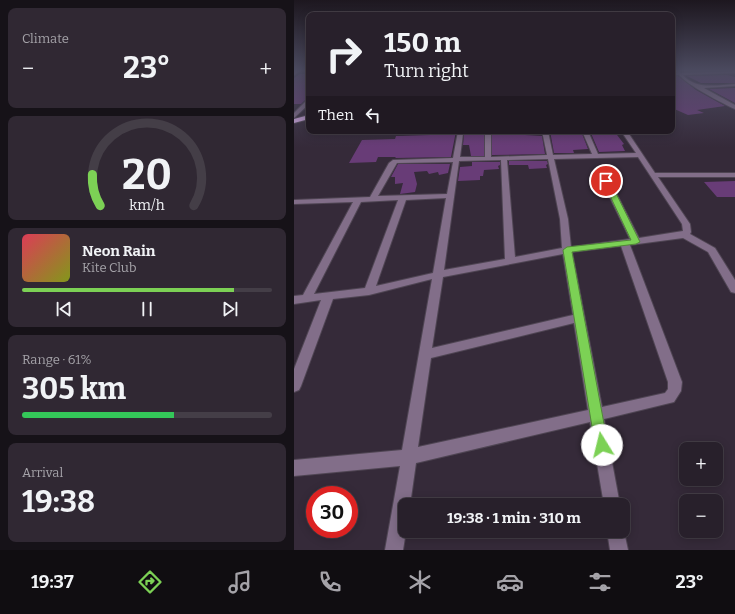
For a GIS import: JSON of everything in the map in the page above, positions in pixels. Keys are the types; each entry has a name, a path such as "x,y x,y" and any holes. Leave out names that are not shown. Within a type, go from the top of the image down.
{"main road":[{"path":"294,122 306,120"}],"street":[{"path":"712,96 735,107"},
{"path":"294,116 306,104"},
{"path":"729,105 735,104"},
{"path":"394,550 460,134"},
{"path":"488,134 488,159"},
{"path":"546,134 564,219 567,250 611,498"},
{"path":"586,134 596,156"},
{"path":"626,134 686,224 688,237"},
{"path":"373,199 392,162 395,161 639,155"},
{"path":"504,159 510,261"},
{"path":"653,175 735,175"},
{"path":"294,468 408,457 669,398 674,391 675,382 631,242 606,181"},
{"path":"294,202 450,196"},
{"path":"369,291 403,198"},
{"path":"306,299 358,200"},
{"path":"294,300 369,291 437,275 567,250 688,237 712,250 732,278 735,289"},
{"path":"294,386 328,297"},
{"path":"426,354 580,317"},
{"path":"617,538 619,550"}],"building":[{"path":"294,96 306,96 306,99 301,104 294,104"},
{"path":"675,96 706,96 725,106 697,110 704,113 688,115 675,109"},
{"path":"721,96 735,96 735,103"},
{"path":"455,134 451,157 378,157 376,162 349,163 362,140 395,139 396,136"},
{"path":"492,134 525,134 542,136 545,154 492,155"},
{"path":"551,134 582,134 588,149 573,150 574,153 554,153"},
{"path":"591,134 616,134 624,144 622,145 625,151 599,152"},
{"path":"464,135 484,135 484,156 471,156 469,145 463,145"},
{"path":"509,161 547,161 548,164 546,165 547,168 529,169 528,165 509,165"},
{"path":"472,162 500,162 500,165 498,166 499,169 484,170 483,176 480,176 480,180 458,181 460,167 472,166"},
{"path":"398,164 450,164 448,173 439,175 438,172 429,174 427,171 414,172 417,184 415,192 400,194 403,183 395,184 395,177 391,177"},
{"path":"735,181 735,197 717,197 704,182"}],"route":[{"path":"602,445 567,250 636,242 606,181"}]}
